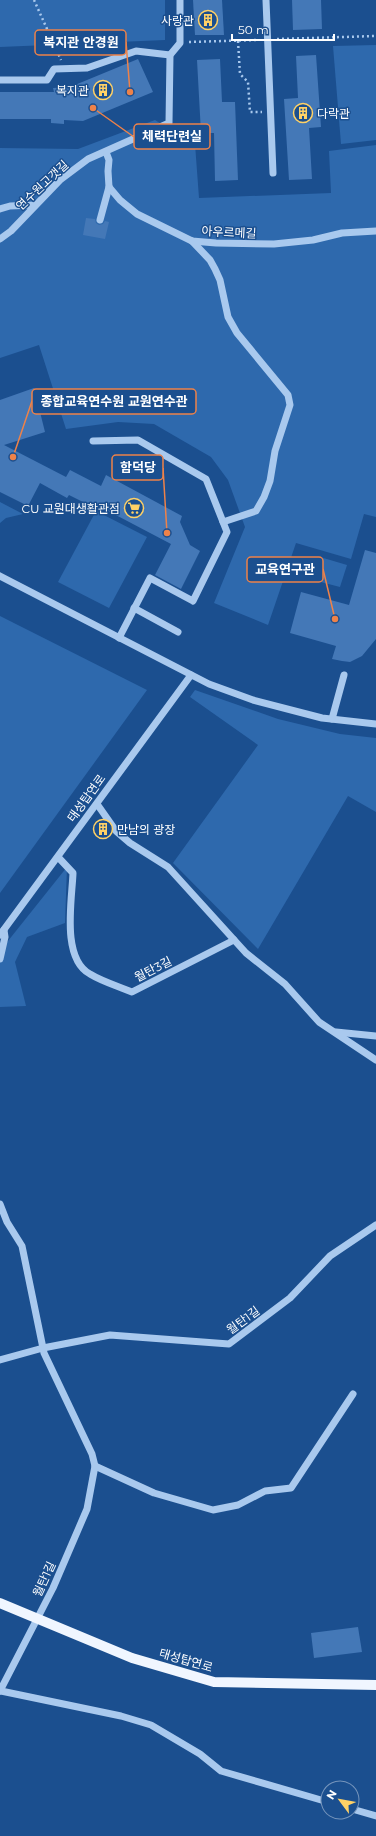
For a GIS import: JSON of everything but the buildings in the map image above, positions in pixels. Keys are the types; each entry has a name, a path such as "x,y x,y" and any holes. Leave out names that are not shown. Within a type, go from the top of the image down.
{"main road":[{"name":"태성탑연로","path":"0,1602 132,1658 214,1682 376,1685"}],"street":[{"path":"0,80 47,80 54,69 87,68 136,51 170,55 180,43 180,0"},
{"path":"266,0 273,173"},
{"name":"연수원고갯길","path":"0,239 11,231 60,180 88,159 169,123 170,55"},
{"path":"100,220 108,187 109,160 106,152"},
{"name":"아우르메길","path":"108,187 120,200 137,214 192,241 224,244 274,244 313,240 342,233 376,231"},
{"path":"0,209 10,206 35,205"},
{"path":"192,241 210,260 215,269 220,280 228,317 236,333 288,395 290,405 275,451 270,481 264,497 256,511 223,522"},
{"path":"93,441 138,440 206,479 226,532 225,537 193,601 150,578 119,638"},
{"path":"0,576 209,684 252,700 332,719 376,724"},
{"path":"134,608 178,632"},
{"name":"태성탑연로","path":"3,934 191,675"},
{"path":"332,719 344,675"},
{"path":"97,804 116,831 130,843 168,867 246,953 285,984 319,1022 376,1060"},
{"name":"월탄3길","path":"58,857 73,873 70,934 78,964 89,974 132,992 234,940"},
{"path":"0,959 3,934"},
{"path":"335,1032 376,1036"},
{"name":"월탄1길","path":"0,1204 3,1223 22,1246 43,1348 92,1454 95,1466 86,1509 53,1588 0,1691"},
{"name":"월탄1길","path":"0,1360 43,1348 110,1335 229,1344 290,1298 330,1256 376,1225"},
{"path":"95,1466 154,1493 213,1510 238,1505 265,1491 291,1488 353,1394"},
{"path":"0,1691 121,1716 152,1726 200,1754 221,1771 320,1800"},
{"path":"360,1811 376,1816"}],"path":[{"path":"34,0 65,69"},
{"path":"180,43 376,36"},
{"path":"238,41 240,74 248,82 250,112"}],"shaded area":[{"path":"0,0 165,0 165,40 0,47"},
{"path":"376,45 376,140 341,144 333,46"},
{"path":"155,120 172,131 172,144 195,144 199,198 331,193 329,151 376,145 376,517 364,514 351,559 296,543 268,625 214,603 245,527 228,480 211,457 154,424 118,422 66,429 39,345 0,358 0,148 78,149"},
{"path":"0,502 23,514 6,518 0,523"},
{"path":"96,511 147,537 109,608 58,582"},
{"path":"320,557 347,565 340,587 313,580"},
{"path":"0,616 147,690 0,893"},
{"path":"195,690 278,719 340,734 376,738 376,812 348,796 258,949 173,863 258,745 190,697"},
{"path":"67,867 65,923 27,937 15,962 26,1006 0,1007 0,951"}],"place":[{"name":"사랑관","path":"208,20"},
{"name":"복지관","path":"103,90"},
{"name":"복지관 안경원","path":"130,92"},
{"name":"체력단련실","path":"93,108"},
{"name":"다락관","path":"303,113"},
{"name":"종합교육연수원 교원연수관","path":"13,457"},
{"name":"CU 교원대생활관점","path":"134,508"},
{"name":"함덕당","path":"167,533"},
{"name":"교육연구관","path":"335,619"},
{"name":"만남의 광장","path":"103,829"}]}
